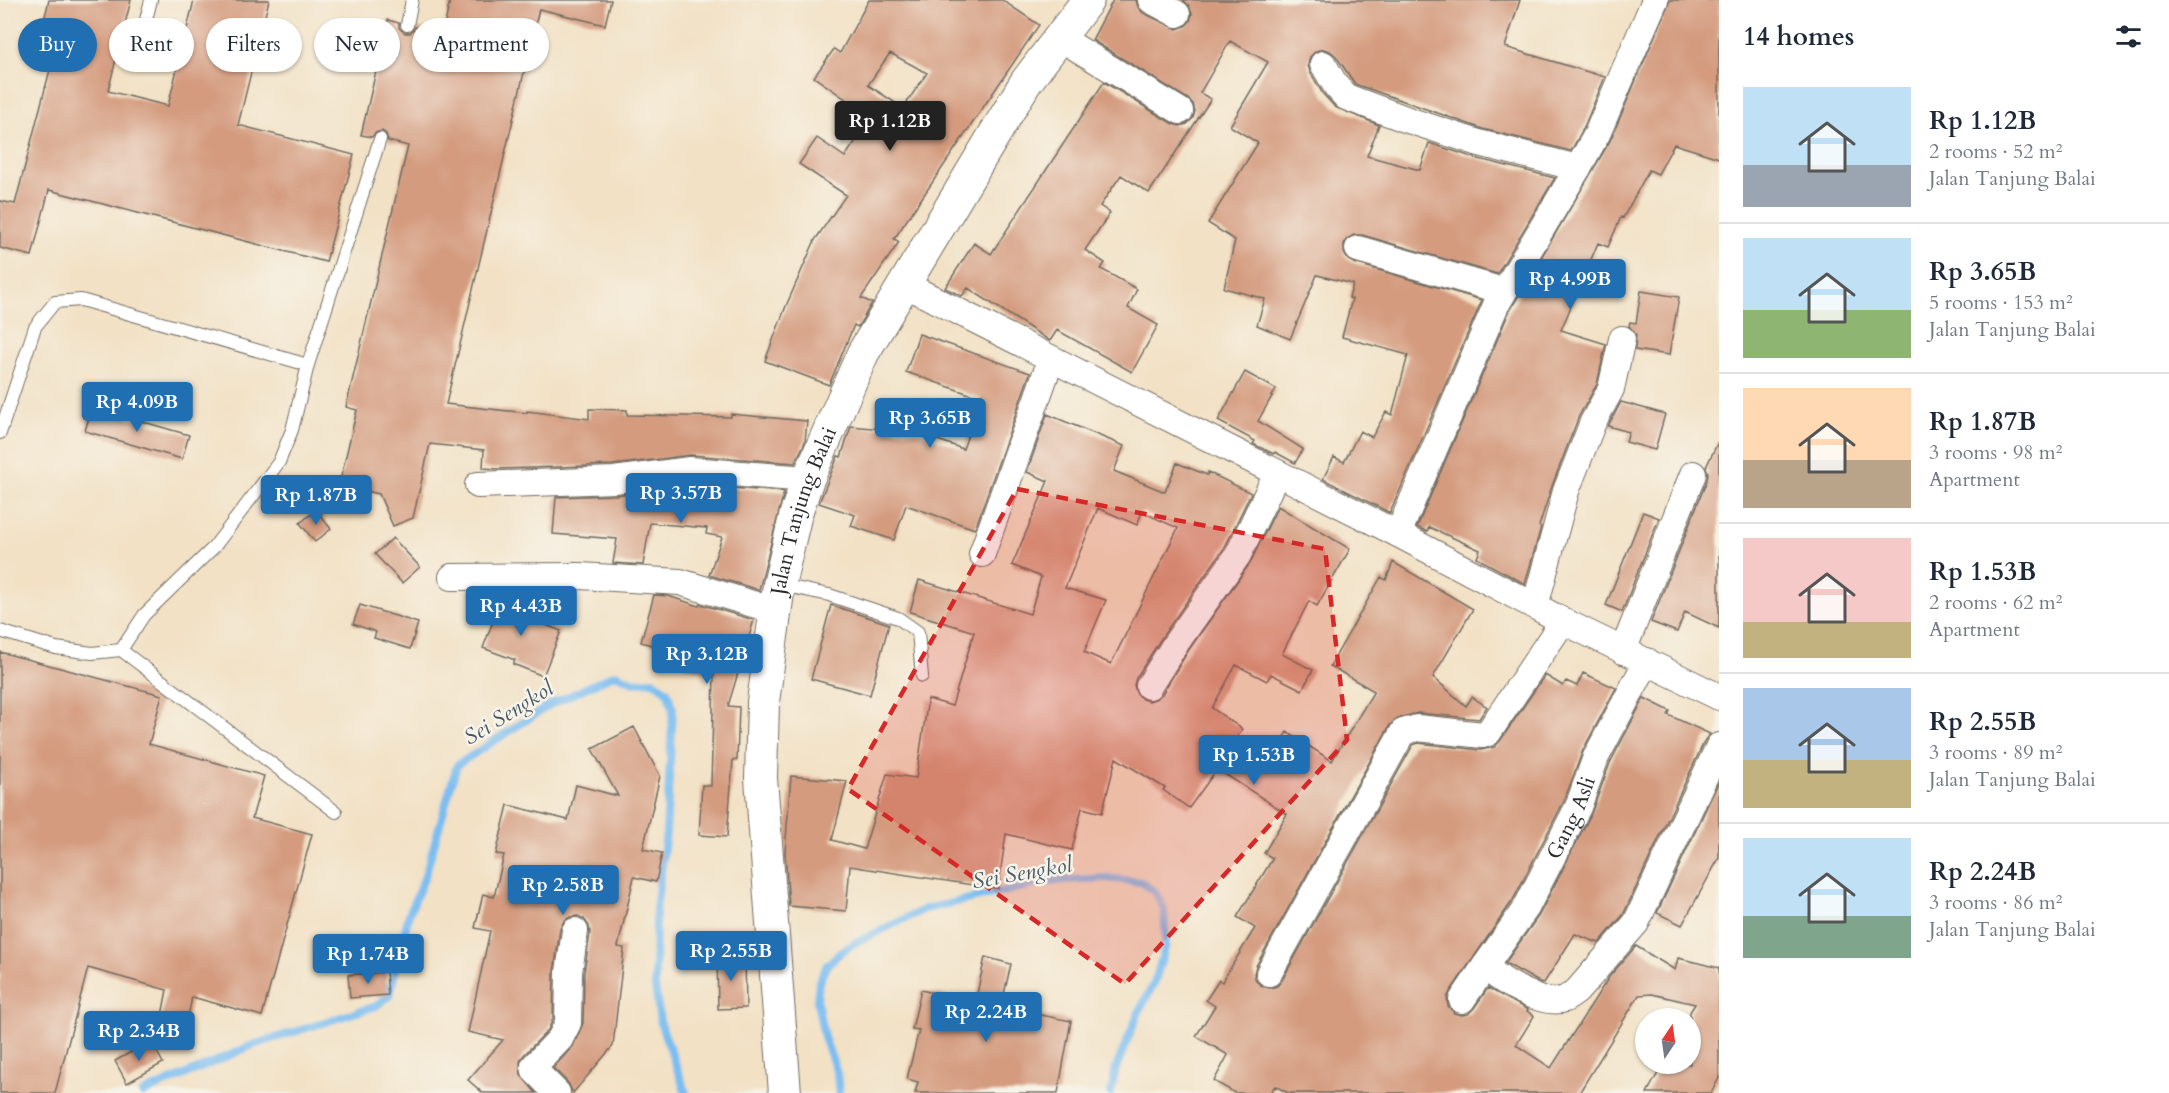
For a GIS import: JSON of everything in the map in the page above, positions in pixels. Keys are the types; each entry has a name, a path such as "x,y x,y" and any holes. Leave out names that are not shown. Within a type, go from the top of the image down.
{"street":[{"name":"Jalan Tanjung Balai","path":"785,1093 761,778 763,702 778,598 796,513 808,479 863,353 1026,82 1088,0"},
{"path":"1151,0 1177,14"},
{"path":"1398,534 1503,291 1597,134 1655,0"},
{"path":"1060,38 1180,111"},
{"path":"1323,64 1336,86 1346,97 1479,143 1578,168"},
{"path":"1359,249 1503,291"},
{"path":"904,284 1398,534 1563,621 1719,697"},
{"path":"1535,606 1566,491 1593,422 1611,389 1622,339"},
{"path":"982,554 1051,359"},
{"path":"478,485 614,480 690,470 808,479"},
{"path":"1149,686 1176,643 1238,555 1277,473"},
{"path":"1623,651 1693,474"},
{"path":"452,577 580,576 680,582 778,598"},
{"path":"1269,973 1403,732 1417,728 1488,734 1563,621"},
{"name":"Gang Asli","path":"1462,1000 1526,908 1578,807 1596,757 1647,661"},
{"path":"1485,966 1507,983 1527,993 1553,1001 1565,999 1577,991 1636,923 1719,746"},
{"path":"556,1093 535,1071 534,1066 560,1039 568,1023 569,972 575,931"}],"lane":[{"path":"146,18 151,0"},
{"path":"407,25 412,0"},
{"path":"121,650 144,615 214,547 279,462 291,430 308,364 380,139"},
{"path":"0,433 35,327 55,302 81,300 308,364"},
{"path":"778,598 829,595 898,618 918,632 922,675"},
{"path":"0,631 56,648 92,653 121,650 336,812"}],"highlighted area":[{"path":"1017,489 1325,549 1347,740 1125,984 848,789"}],"building":[{"path":"49,0 131,0 126,18 109,18 109,72 113,72 108,91 168,106 176,72 194,72 194,18 190,18 194,0 269,0 265,18 206,18 206,72 251,72 238,125 354,155 326,262 49,190 32,256 0,248 0,201 15,204 49,72 97,72 97,18 45,18"},
{"path":"450,0 611,0 605,25 539,9 537,18 446,18"},
{"path":"869,0 1002,0 1039,25 894,239 899,242 861,298 872,303 858,327 854,325 829,385 765,361 815,240 846,195 799,164 817,138 845,157 867,124 853,114 857,107 814,77 834,49 840,53","holes":["890,53 927,73 903,108 868,85"]},
{"path":"1113,0 1136,0 1143,13 1177,29 1190,21 1192,14 1189,6 1183,0 1520,0 1505,47 1605,77 1571,151 1483,129 1355,84 1330,51 1323,49 1316,51 1310,57 1308,65 1310,72 1323,94 1335,107 1379,125 1367,156 1420,170 1429,143 1475,158 1555,178 1497,274 1362,235 1354,235 1344,244 1344,253 1348,260 1354,263 1482,300 1390,513 1323,479 1334,457 1344,462 1360,431 1372,437 1386,412 1392,415 1408,355 1342,337 1352,299 1349,298 1353,284 1317,275 1290,339 1257,325 1265,299 1224,288 1235,240 1208,223 1258,143 1230,126 1268,62 1230,41 1200,93 1211,99 1149,193 1121,175 1100,206 1110,213 1085,250 1105,263 1101,269 1137,289 1128,308 1158,325 1132,372 1057,330 1050,341 968,288 962,296 945,288 974,243 991,254 1104,82 1173,124 1180,126 1187,124 1193,118 1195,111 1188,99 1092,40"},
{"path":"1670,0 1719,0 1719,158 1674,144 1658,174 1649,170 1623,218 1621,217 1608,247 1598,243 1561,330 1606,344 1597,384 1579,416 1552,486 1539,526 1541,527 1525,584 1477,558 1480,550 1429,527 1427,532 1417,527 1509,312 1610,141"},
{"path":"400,29 405,33 412,31 412,72 524,72 446,404 589,419 589,409 627,410 627,415 731,417 731,414 807,421 805,442 795,463 691,455 613,465 498,469 483,468 484,450 430,444 413,518 393,526 379,494 339,485 357,410 346,407 408,146 388,141 386,134 382,131 375,133 372,137 361,135 376,72 400,72"},
{"path":"1641,291 1679,297 1669,355 1635,350 1636,335 1629,326 1630,322 1636,323"},
{"path":"919,334 1030,373 975,529 906,505 894,540 851,526 855,515 819,503 838,456 841,457 851,426 915,432 963,449 981,398 906,372"},
{"path":"1245,372 1276,389 1258,421 1303,449 1295,463 1253,444 1255,441 1218,421"},
{"path":"1621,402 1665,414 1655,450 1626,442 1629,432 1608,426"},
{"path":"92,407 189,435 182,459 85,431"},
{"path":"1047,414 1124,446 1114,471 1165,492 1177,463 1207,475 1208,472 1251,493 1225,547 1136,678 1134,685 1136,692 1142,699 1149,701 1162,694 1188,651 1250,563 1278,506 1350,549 1317,606 1309,601 1282,654 1313,670 1302,690 1271,674 1267,681 1236,665 1212,708 1242,729 1237,737 1270,758 1287,732 1332,761 1374,691 1330,666 1381,577 1386,580 1393,562 1473,609 1433,677 1466,706 1472,697 1487,707 1479,719 1418,713 1399,718 1390,725 1256,966 1254,974 1256,981 1262,986 1270,988 1277,986 1282,980 1413,745 1418,743 1481,750 1494,747 1545,675 1563,686 1566,681 1577,686 1583,673 1616,688 1583,750 1564,801 1513,900 1450,992 1447,998 1448,1006 1454,1013 1468,1014 1488,988 1528,1010 1534,1016 1516,1045 1551,1068 1609,977 1636,946 1675,970 1678,958 1719,968 1719,1078 1711,1093 1647,1093 1657,1074 1701,1074 1701,1008 1692,1008 1695,1004 1652,994 1639,995 1579,1093 1288,1093 1275,1086 1270,1093 1235,1093 1214,1081 1228,1055 1196,1036 1215,1006 1206,1000 1219,980 1222,982 1255,928 1237,917 1273,858 1264,853 1287,814 1217,769 1189,808 1163,790 1165,788 1116,758 1102,813 1082,808 1072,850 1006,834 998,889 850,866 846,911 789,906 785,852 791,776 847,781 832,840 864,849 887,774 916,778 928,699 952,706 974,632 910,612 919,580 1030,614 1041,577 1012,565 1048,481 1027,472","holes":["1098,508 1137,525 1142,512 1178,528 1111,664 1084,652 1106,600 1065,588"]},
{"path":"1719,440 1719,628 1685,612 1677,632 1651,622 1707,480 1706,467"},
{"path":"690,485 784,492 759,590 709,575 722,537 706,534 707,528 650,523 643,565 613,563 617,539 553,534 556,497 616,495"},
{"path":"316,510 331,529 315,542 300,523"},
{"path":"1643,512 1659,518 1622,612 1606,605"},
{"path":"393,538 420,567 402,583 375,554"},
{"path":"654,595 668,596 699,606 700,604 754,620 728,706 739,707 737,760 733,760 727,837 699,835 702,785 711,786 714,674 683,665 686,655 641,642"},
{"path":"502,597 532,609 528,618 561,631 543,676 513,664 515,660 483,648"},
{"path":"360,605 418,623 410,649 374,638 376,632 353,624"},
{"path":"831,605 889,624 870,695 811,679"},
{"path":"0,652 162,695 149,744 264,776 252,818 312,834 262,1016 192,997 182,1046 157,1041 167,990 88,968 55,1093 0,1093"},
{"path":"1644,698 1670,711 1668,715 1710,734 1705,740 1623,915 1599,943 1575,934 1544,983 1539,982 1505,963 1539,915 1591,814 1610,763"},
{"path":"634,727 660,776 643,849 662,853 656,882 634,877 618,947 624,948 613,1046 573,1093 568,1083 553,1068 573,1046 583,1023 584,973 590,933 589,926 584,919 578,916 570,917 564,921 560,929 554,972 553,1019 548,1030 520,1062 521,1075 536,1093 483,1093 468,1080 503,1040 468,1032 490,931 475,928 483,894 494,897 504,855 496,854 508,805 568,820 576,785 618,796 592,749"},
{"path":"1719,781 1719,858 1682,925 1657,913"},
{"path":"717,955 745,955 746,1008 718,1009"},
{"path":"985,957 1011,964 1001,1007 1071,1021 1058,1093 915,1093 918,1082 907,1079 919,1030 912,1029 921,990 975,1003"},
{"path":"386,972 388,995 350,998 348,975"},
{"path":"151,1041 163,1063 127,1083 115,1061"}],"waterway":[{"name":"Sei Sengkol","path":"143,1093 253,1045 376,1006 389,996 409,914 425,876 457,765 550,705 615,674 634,682 653,681 667,691 673,708 666,833 656,909 655,985 660,1022 686,1093"},
{"name":"Sei Sengkol","path":"839,1093 837,1073 824,1037 817,1001 819,982 827,965 841,952 925,909 1051,881 1105,878 1141,882 1156,893 1164,909 1166,945 1155,981 1138,1014 1116,1068 1111,1093"}]}
